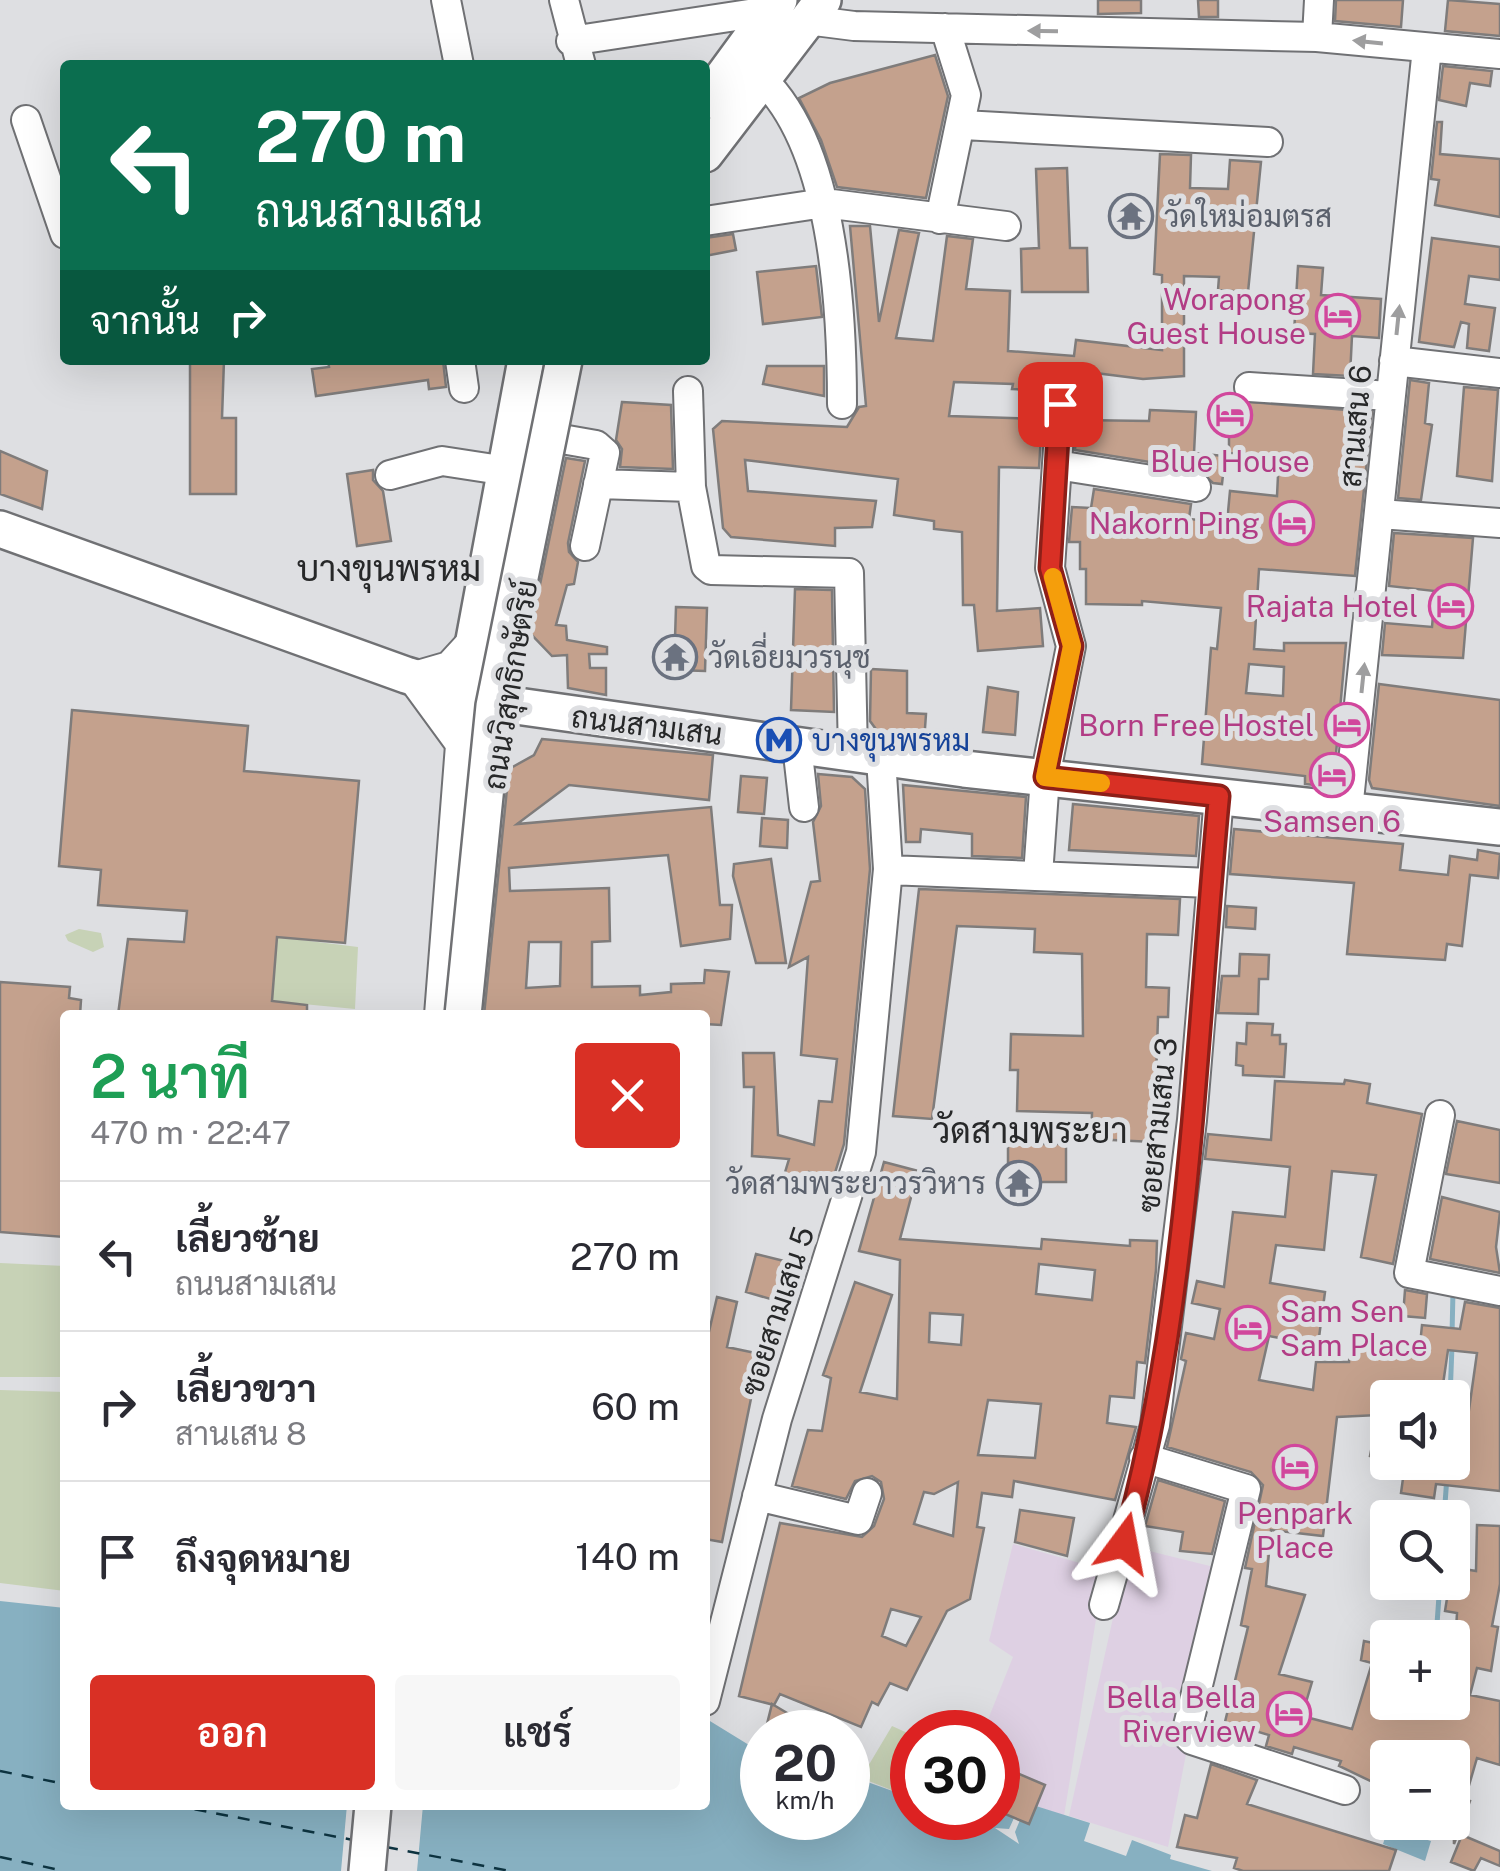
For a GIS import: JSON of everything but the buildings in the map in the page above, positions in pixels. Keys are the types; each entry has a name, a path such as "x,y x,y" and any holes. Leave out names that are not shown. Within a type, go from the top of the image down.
{"main road":[{"path":"710,72 789,5"},
{"path":"710,147 762,79 789,5"},
{"path":"710,94 789,5"},
{"path":"710,113 789,5"},
{"name":"ถนนวิสุทธิกษัตริย์","path":"464,694 525,365"},
{"path":"443,1010 467,773 488,624 541,365"},
{"path":"464,1010 494,706 563,365"},
{"name":"ถนนวิสุทธิกษัตริย์","path":"501,721 510,658 573,365"},
{"name":"ถนนสามเสน","path":"0,529 464,694 501,721 554,712 867,756 1500,828"},
{"path":"472,638 481,652 490,657 510,658"},
{"path":"367,1871 373,1810"},
{"path":"391,1871 396,1810"}],"street":[{"path":"446,0 458,60"},
{"path":"564,0 576,53 789,5 945,28 1317,37 1500,54"},
{"path":"1317,37 1319,0"},
{"path":"940,219 963,125 965,81 945,28"},
{"name":"สานเสน 6","path":"1348,810 1427,48"},
{"path":"762,79 787,106 824,203 842,326 842,404"},
{"path":"26,120 60,219"},
{"path":"963,125 1268,142"},
{"path":"710,220 824,203 1006,226"},
{"path":"1394,361 1500,373"},
{"path":"1249,387 1390,396"},
{"path":"598,484 691,488 688,391"},
{"path":"1038,875 1045,777 1072,646 1050,568 1060,404"},
{"path":"556,438 602,447 584,546"},
{"path":"390,476 442,460 507,471"},
{"path":"1057,465 1196,487"},
{"name":"ซอยสามเสน 5","path":"691,488 703,558 711,570 849,573 867,756 888,870 861,1152 757,1496 710,1680"},
{"path":"1380,514 1500,523"},
{"path":"460,744 411,676 449,666 472,638"},
{"path":"510,658 523,691 554,712"},
{"name":"ถนนวิสุทธิกษัตริย์","path":"442,1010 464,694"},
{"name":"ถนนวิสุทธิกษัตริย์","path":"472,1010 501,721"},
{"path":"797,746 804,807"},
{"name":"ซอยสามเสน 3","path":"1104,1605 1155,1425 1192,1120 1219,796"},
{"path":"888,870 1211,884"},
{"path":"1440,1115 1409,1273 1500,1290"},
{"path":"1144,1458 1246,1489 1186,1734 1192,1740 1346,1790"},
{"path":"757,1496 858,1520 866,1493"}],"shaded area":[{"path":"1013,1544 1104,1570 1064,1816 1020,1800 1020,1710 992,1710 1013,1657 989,1641"},
{"path":"1129,1546 1222,1569 1168,1847 1069,1816"}],"green space":[{"path":"79,929 101,933 104,947 93,952 68,941 65,935"},
{"path":"277,937 358,947 355,1009 272,1001"},
{"path":"0,1263 60,1266 60,1377 0,1377"},
{"path":"0,1390 60,1392 60,1590 0,1583"},
{"path":"890,1729 890,1789 870,1782 870,1763"}],"water":[{"path":"0,1601 60,1607 60,1810 710,1810 710,1721 740,1739 740,1840 870,1840 870,1783 890,1790 890,1840 1013,1840 1019,1844 1020,1820 1029,1824 1036,1806 1090,1823 1084,1841 1126,1856 1132,1840 1171,1855 1170,1859 1212,1871 0,1871"},
{"path":"1384,1840 1431,1841 1425,1861 1383,1844"}],"pier":[{"path":"347,1810 423,1810 417,1871 341,1871"}],"waterway":[{"path":"1452,1335 1453,1291"},
{"path":"1451,1380 1452,1346"},
{"path":"1445,1500 1447,1480"},
{"path":"1437,1620 1439,1600"}],"ferry route":[{"path":"0,1771 60,1783"},
{"path":"199,1810 353,1840"},
{"path":"386,1847 510,1871"},
{"path":"0,1857 64,1871"}],"slow traffic":[{"path":"1053,577 1072,646 1045,777 1101,783"}],"place":[{"name":"วัดใหม่อมตรส","path":"1131,216"},
{"name":"Worapong Guest House","path":"1338,316"},
{"name":"Blue House","path":"1230,415"},
{"name":"Nakorn Ping","path":"1292,523"},
{"name":"Rajata Hotel","path":"1451,606"},
{"name":"วัดเอี่ยมวรนุช","path":"675,657"},
{"name":"Born Free Hostel","path":"1347,725"},
{"name":"บางขุนพรหม","path":"779,740"},
{"name":"Samsen 6","path":"1332,775"},
{"name":"วัดสามพระยาวรวิหาร","path":"1019,1183"},
{"name":"Sam Sen Sam Place","path":"1248,1328"},
{"name":"Penpark Place","path":"1295,1467"},
{"name":"Bella Bella Riverview","path":"1289,1714"}],"district":[{"name":"บางขุนพรหม","path":"389,568"},
{"name":"วัดสามพระยา","path":"1030,1130"}],"route":[{"path":"1060,404 1050,568 1072,646 1045,777 1219,796 1192,1120 1155,1425 1124,1543"}]}
